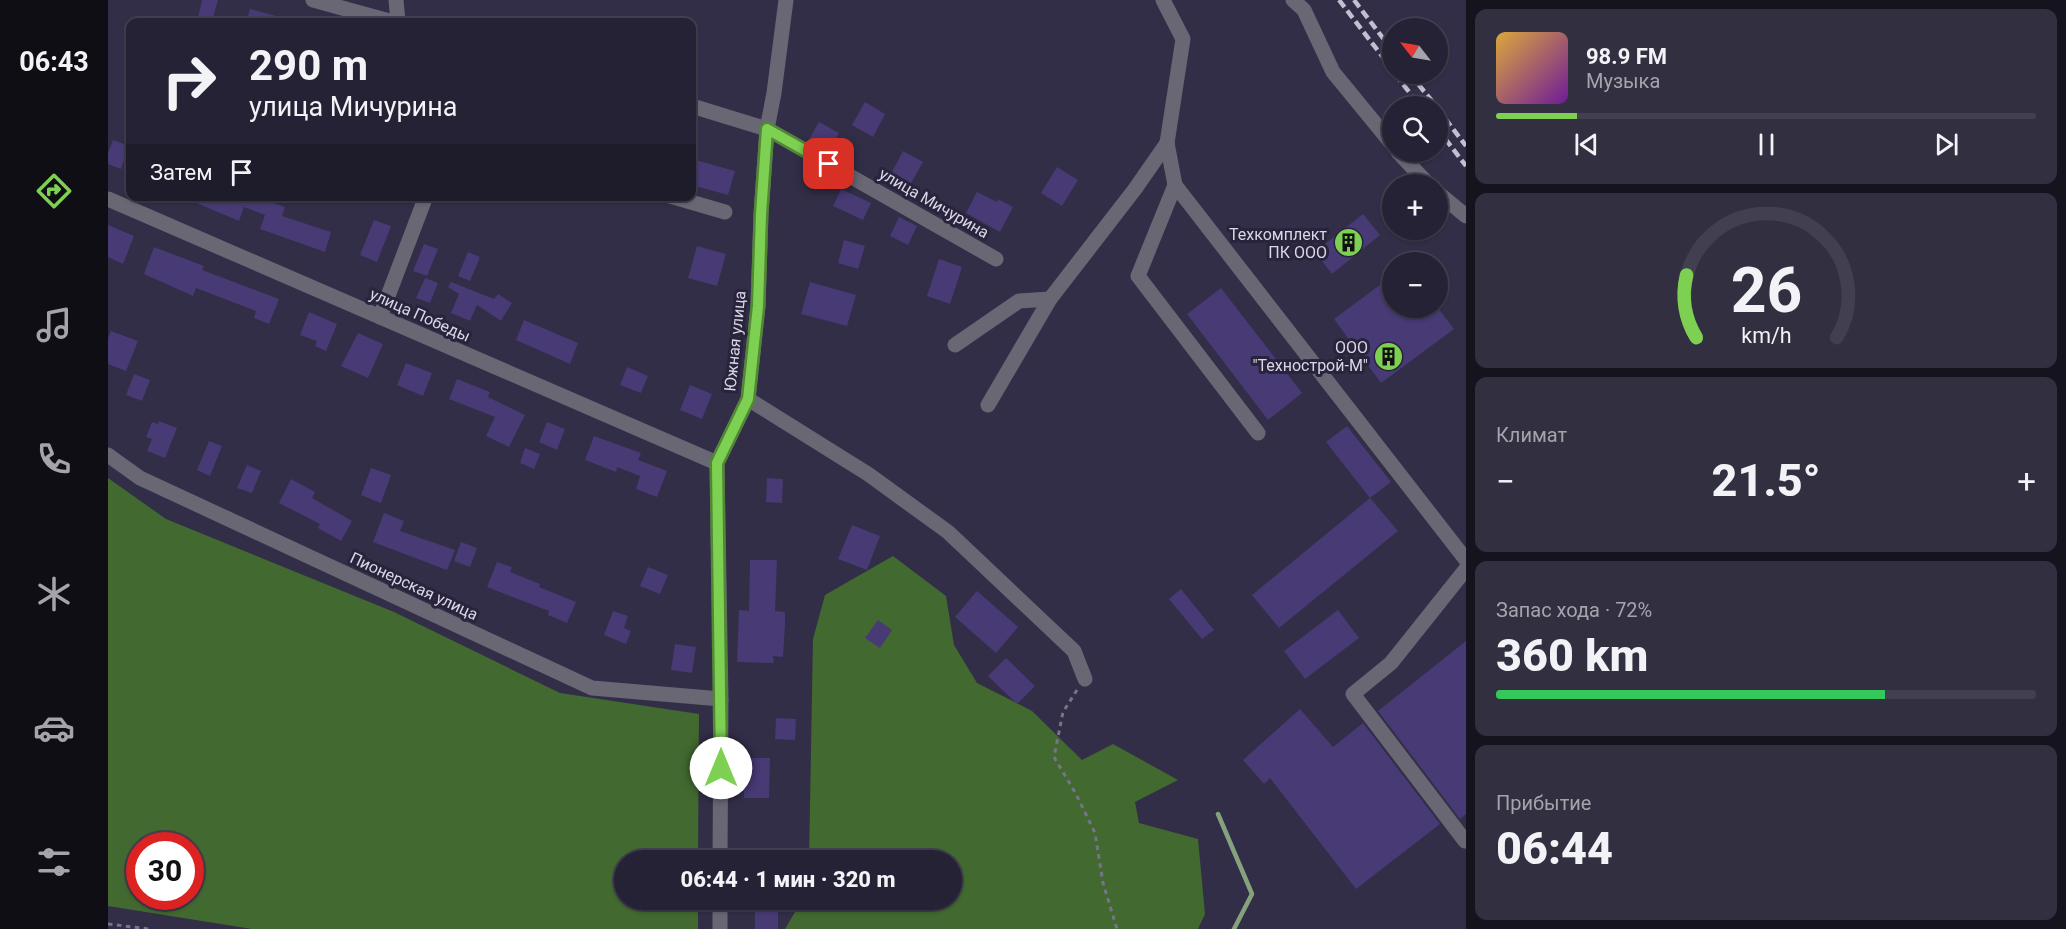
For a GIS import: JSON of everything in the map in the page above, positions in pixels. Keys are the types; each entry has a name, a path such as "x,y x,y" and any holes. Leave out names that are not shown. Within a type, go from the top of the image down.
{"street":[{"path":"313,0 378,18"},
{"path":"396,0 398,18"},
{"name":"Южная улица","path":"720,850 721,699 717,463 748,399 758,306 767,129 786,0"},
{"path":"1163,0 1183,39 1167,143 1175,185 1466,560"},
{"path":"1293,0 1304,10 1333,72 1382,132"},
{"name":"улица Мичурина","path":"696,107 767,129 996,259"},
{"path":"988,405 1050,299 1135,189 1167,143"},
{"path":"1407,162 1419,174"},
{"path":"1175,185 1138,276 1258,433"},
{"name":"улица Победы","path":"108,199 717,463"},
{"path":"380,317 424,201"},
{"path":"687,201 725,212"},
{"path":"1448,201 1466,216"},
{"path":"955,345 1020,301 1050,299"},
{"path":"748,399 868,474 948,532 1074,651 1085,679"},
{"name":"Пионерская улица","path":"108,455 140,478 592,688 721,699"},
{"path":"1465,841 1353,694 1390,663 1466,569"},
{"path":"720,910 720,929"}],"path":[{"path":"1085,679 1063,712 1054,757 1095,833 1103,883 1117,929"},
{"path":"108,924 149,929"}],"green space":[{"path":"108,478 166,519 394,612 560,693 699,714 698,850 614,850 614,910 698,910 698,929 252,929 133,910 204,910 204,832 126,832 126,909 108,906"},
{"path":"893,556 946,596 954,645 977,683 1032,711 1082,760 1113,744 1178,780 1135,802 1139,823 1198,839 1205,914 1198,929 785,929 796,910 962,910 962,850 809,850 813,639 825,595"}],"building":[{"path":"202,0 218,0 213,18 198,17"},
{"path":"250,9 283,18 247,18"},
{"path":"865,102 885,114 873,137 852,125"},
{"path":"819,122 839,133 828,152 808,141"},
{"path":"113,140 126,145 126,155 121,169 108,164 108,153"},
{"path":"903,151 923,162 910,185 891,174"},
{"path":"696,160 735,171 728,195 696,186"},
{"path":"1057,167 1078,180 1062,206 1041,193"},
{"path":"841,189 871,203 863,220 833,206"},
{"path":"977,192 1013,207 1000,232 966,213"},
{"path":"192,201 269,201 285,207 282,216 331,232 325,252 260,229 265,215 244,207 239,221"},
{"name":"Техкомплект ПК ООО","path":"1363,214 1380,235 1332,274 1315,252"},
{"path":"899,217 917,226 908,245 890,236"},
{"path":"374,220 391,226 377,262 360,255"},
{"path":"108,225 134,236 123,264 108,257"},
{"path":"844,240 865,246 858,269 838,263"},
{"path":"424,244 438,249 427,276 413,271"},
{"path":"697,246 726,254 717,286 688,278"},
{"path":"154,247 204,266 202,270 279,299 269,324 254,318 256,311 196,288 193,296 144,274"},
{"path":"468,252 480,257 470,281 458,276"},
{"path":"939,259 962,267 950,304 927,296"},
{"path":"425,278 438,283 430,303 416,298"},
{"path":"451,282 494,299 498,294 512,303 501,321 477,305 470,321 451,313 459,294 448,287"},
{"path":"810,282 856,295 847,326 801,314"},
{"name":"ООО \"Технострой-М\"","path":"1382,283 1382,318 1446,318 1454,329 1381,383 1334,319"},
{"path":"1221,288 1302,393 1268,420 1187,314"},
{"path":"309,312 337,324 326,351 315,346 317,341 300,335"},
{"path":"524,320 578,343 570,364 516,340"},
{"path":"111,331 138,341 126,371 108,364 108,338"},
{"path":"358,333 383,344 368,378 341,366"},
{"path":"406,363 432,373 423,396 397,385"},
{"path":"627,367 648,376 641,393 620,385"},
{"path":"134,374 150,380 142,401 126,395"},
{"path":"457,379 490,392 488,397 525,415 509,447 486,436 495,417 449,399"},
{"path":"690,385 712,394 702,419 680,410"},
{"path":"159,421 177,428 165,458 147,451 152,439 146,437 152,422 158,424"},
{"path":"547,422 565,429 557,450 539,442"},
{"path":"1347,426 1391,482 1370,498 1326,442"},
{"path":"594,436 641,453 638,460 667,471 657,497 636,489 640,476 617,467 616,472 585,460"},
{"path":"209,441 222,446 210,476 197,470"},
{"path":"525,448 540,454 534,469 520,463"},
{"path":"247,465 261,471 252,493 237,488"},
{"path":"371,468 391,475 381,503 361,495"},
{"path":"767,478 783,479 782,503 766,502"},
{"path":"291,479 315,492 312,498 352,521 341,541 318,528 320,524 279,503"},
{"path":"1370,498 1398,531 1279,628 1252,595"},
{"path":"384,513 404,521 400,531 455,550 447,570 373,542"},
{"path":"852,525 880,536 867,570 838,559"},
{"path":"461,542 477,548 470,567 454,561"},
{"path":"750,560 777,560 775,611 785,612 785,625 783,657 773,656 774,663 737,662 739,610 749,611"},
{"path":"497,562 512,567 510,572 540,584 539,587 576,602 567,623 548,615 549,611 487,587"},
{"path":"648,567 668,575 660,594 640,586"},
{"path":"1181,589 1214,630 1202,639 1169,599"},
{"path":"977,591 1018,627 996,653 955,617"},
{"path":"1338,610 1359,638 1305,679 1284,651"},
{"path":"613,611 628,616 624,628 631,631 626,644 604,635"},
{"path":"878,620 892,630 880,648 865,638"},
{"path":"1466,641 1466,814 1460,819 1378,711"},
{"path":"675,644 696,647 692,673 671,670"},
{"path":"1006,658 1035,686 1017,704 988,676"},
{"path":"1300,709 1333,747 1363,723 1440,824 1356,889 1270,778 1264,784 1243,760"},
{"path":"776,718 796,719 795,740 775,739"},
{"path":"744,758 770,758 769,798 744,798"},
{"path":"755,910 778,910 778,929 755,929"}],"waterway":[{"path":"1218,814 1252,894 1234,929"}],"railway":[{"path":"1339,0 1382,56"},
{"path":"1354,0 1382,37"},
{"path":"1403,84 1412,96"},
{"path":"1418,84 1428,96"},
{"path":"1448,122 1466,146"},
{"path":"1448,142 1466,166"}],"place":[{"name":"Техкомплект ПК ООО","path":"1348,243"},
{"name":"ООО \"Технострой-М\"","path":"1389,356"}],"route":[{"path":"721,768 717,463 748,399 758,306 767,129 829,164"}]}
